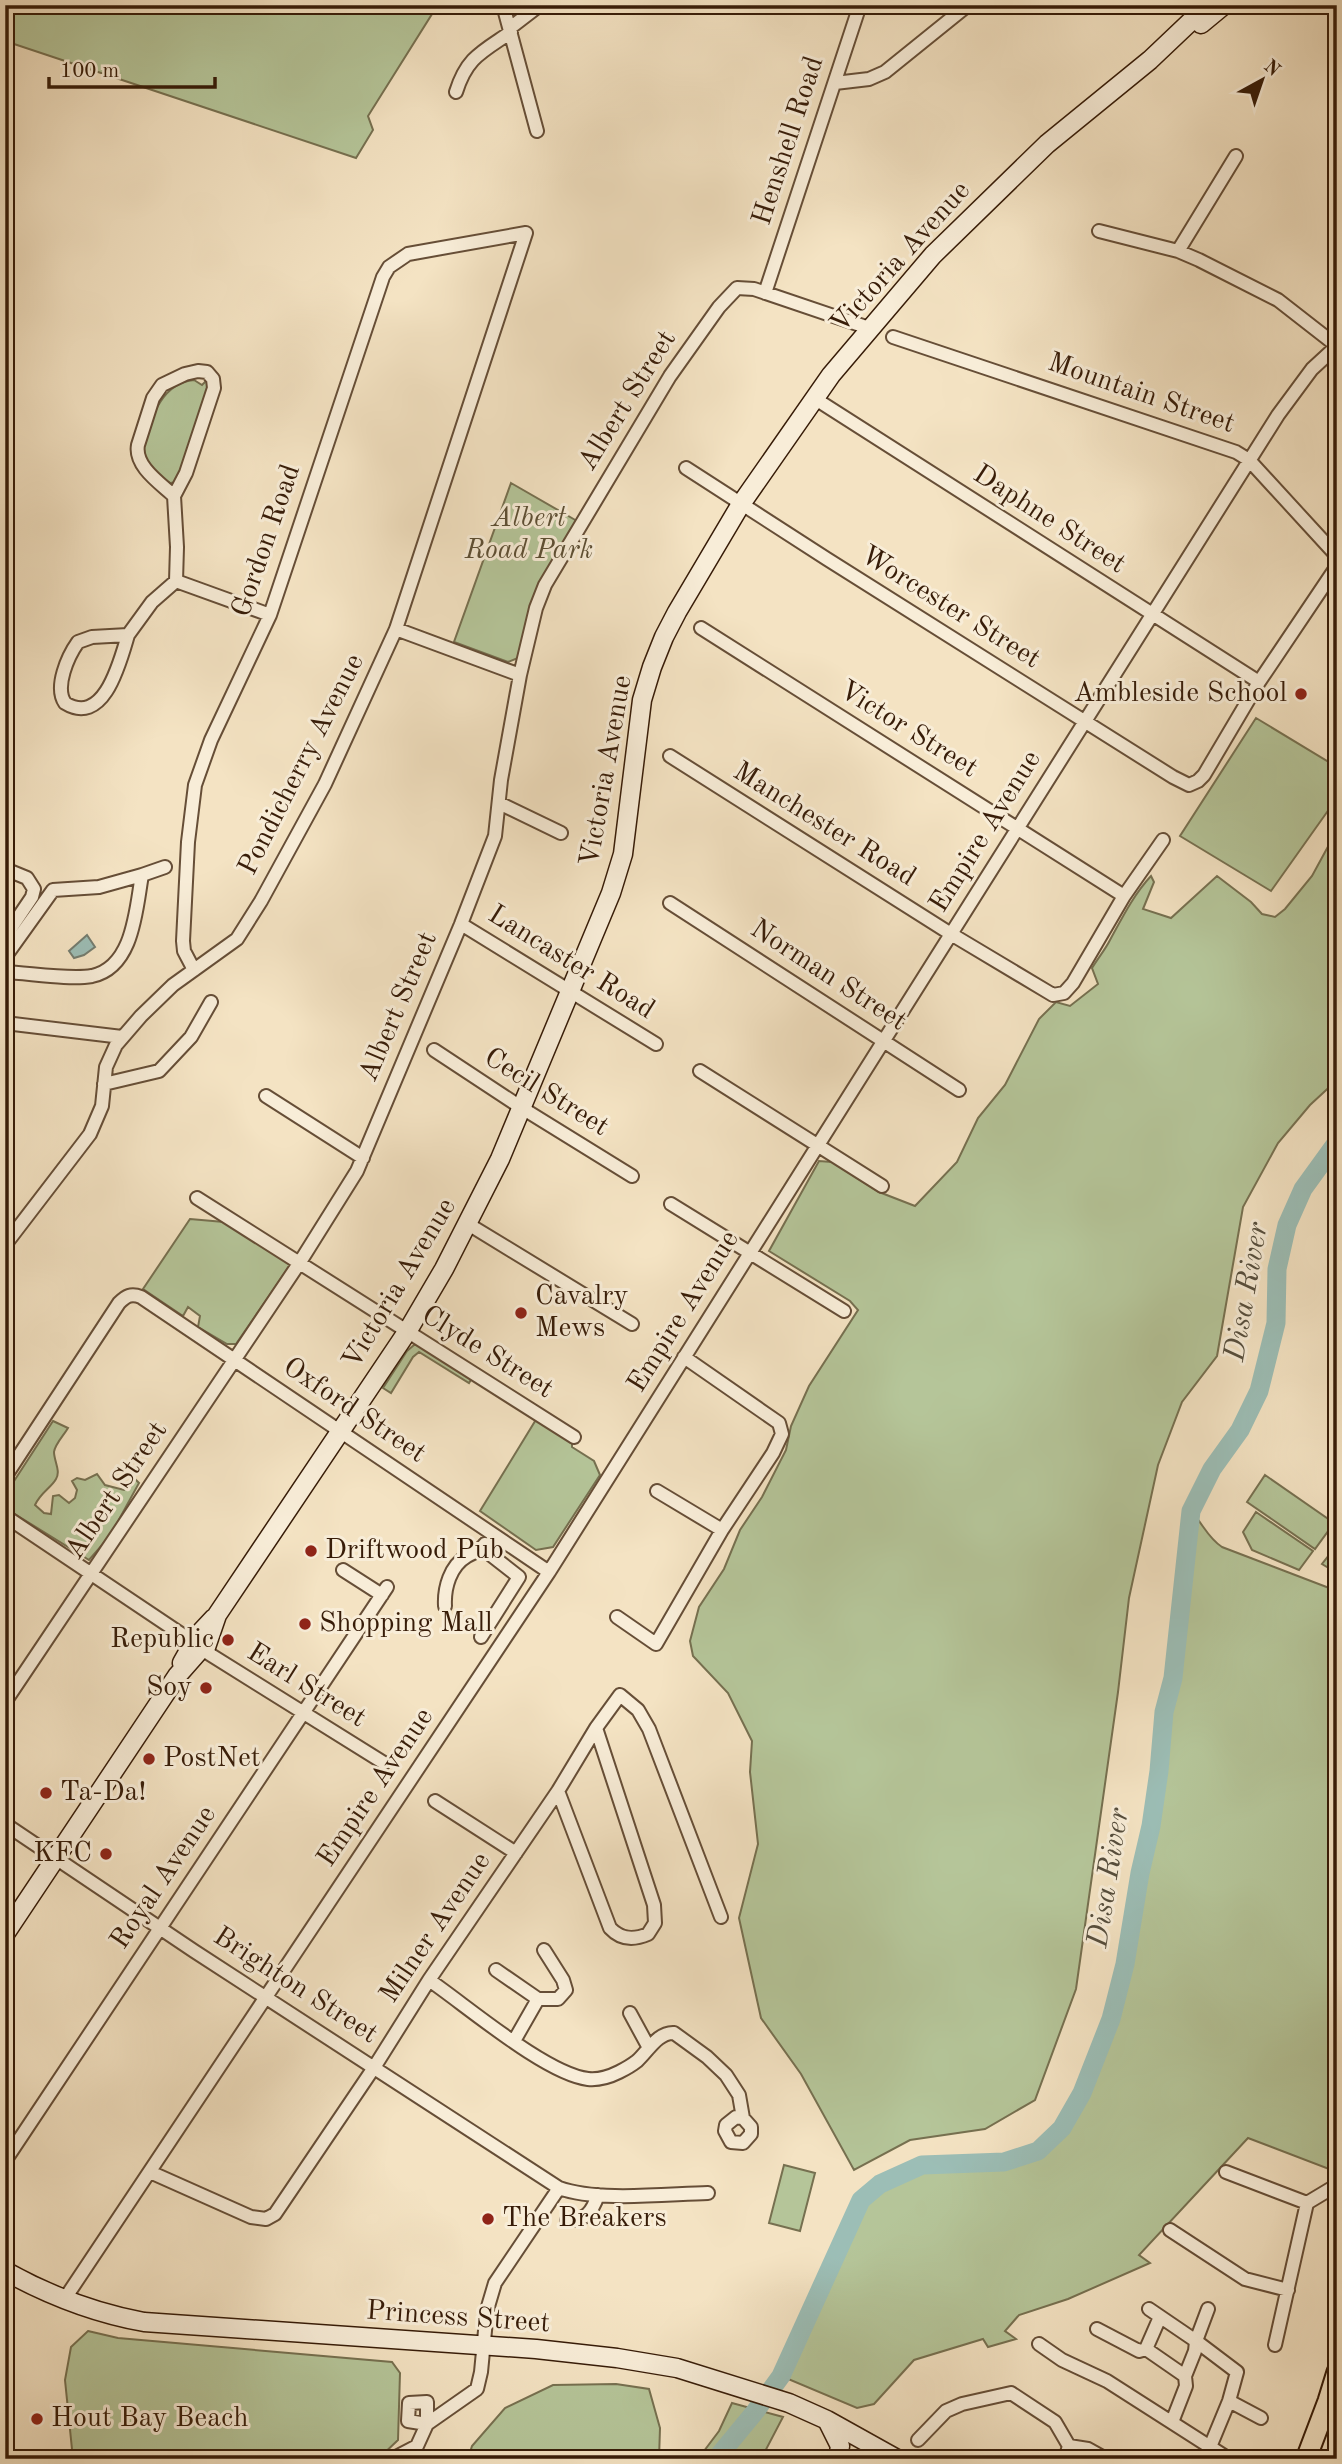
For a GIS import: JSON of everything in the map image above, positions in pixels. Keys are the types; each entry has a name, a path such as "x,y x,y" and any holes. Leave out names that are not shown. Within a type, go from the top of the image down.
{"main road":[{"path":"1306,2459 1332,2404 1337,2372"}],"street":[{"path":"503,5 537,131"},
{"path":"456,92 461,75 469,63 540,5"},
{"name":"Henshell Road","path":"765,293 860,5"},
{"path":"835,83 869,79 885,72 968,5"},
{"name":"Victoria Avenue","path":"5,1934 407,1332 468,1224 522,1108 611,892 623,853 642,700 652,667 677,612 741,504 814,398 869,328 933,255 999,189 1091,106 1150,60 1208,5"},
{"name":"Victoria Avenue","path":"1150,60 1171,48 1224,5"},
{"path":"1178,251 1236,156"},
{"path":"1099,232 1178,251 1278,300 1337,346"},
{"name":"Gordon Road","path":"194,970 184,951 183,941 188,842 195,785 211,740 270,615 383,277 389,267 408,254 526,233"},
{"name":"Pondicherry Avenue","path":"5,1245 90,1134 102,1106 106,1067 122,1037 152,1004 237,939 325,784 396,628 526,233"},
{"name":"Albert Street","path":"5,1702 300,1262 363,1158 495,836 520,675 536,608 545,585 670,376 719,307 737,288 749,288 765,293"},
{"path":"765,293 869,328"},
{"name":"Mountain Street","path":"893,337 1224,447 1249,460 1337,556"},
{"name":"Empire Avenue","path":"64,2300 549,1572 1249,460 1294,391 1312,369 1337,346"},
{"path":"128,635 92,637 78,642 63,678 60,694 65,703 83,708 92,706 101,699 116,670 128,635 152,602 176,581 174,496 186,473 214,388 214,379 207,372 185,374 162,385 153,398 136,452 141,463 174,496"},
{"name":"Daphne Street","path":"814,398 1259,682"},
{"name":"Worcester Street","path":"686,468 1085,722 1173,777 1192,785 1204,775 1259,682"},
{"path":"1259,682 1337,566"},
{"path":"176,581 270,615"},
{"path":"396,628 520,675"},
{"name":"Victor Street","path":"701,628 1125,896"},
{"name":"Manchester Road","path":"670,756 951,934 1053,995 1062,994 1073,983 1125,896"},
{"path":"499,803 561,833"},
{"path":"1125,896 1163,840"},
{"path":"5,957 53,890 99,887 165,867"},
{"path":"5,869 22,875 30,881 34,889 32,897 7,931"},
{"path":"5,972 91,976 107,968 118,957 130,936 142,875"},
{"name":"Norman Street","path":"670,903 959,1090"},
{"name":"Lancaster Road","path":"461,924 656,1044"},
{"path":"104,1084 159,1071 191,1037 212,1002"},
{"path":"5,1023 122,1037"},
{"name":"Cecil Street","path":"435,1050 632,1176"},
{"path":"700,1071 882,1186"},
{"path":"266,1096 363,1158"},
{"name":"Clyde Street","path":"197,1198 574,1437"},
{"path":"671,1204 844,1311"},
{"path":"468,1224 632,1324"},
{"name":"Oxford Street","path":"5,1477 119,1303 130,1295 141,1297 549,1572"},
{"path":"617,1617 656,1644 783,1431 779,1423 684,1357"},
{"path":"657,1491 722,1530"},
{"name":"Earl Street","path":"5,1516 303,1714 383,1763"},
{"path":"445,1606 446,1584 453,1573 464,1558 482,1548 491,1535"},
{"path":"481,1637 519,1577 482,1548"},
{"name":"Royal Avenue","path":"5,2161 385,1591 343,1570"},
{"name":"Milner Avenue","path":"150,2172 246,2215 266,2219 277,2211 620,1695 638,1710 649,1729 721,1917"},
{"path":"558,1791 610,1928 617,1935 628,1938 648,1934 655,1923 654,1905 596,1728"},
{"path":"435,1801 516,1853"},
{"name":"Brighton Street","path":"5,1824 559,2188"},
{"path":"496,1970 538,1999 558,1999 566,1990 565,1983 544,1951"},
{"path":"429,1980 514,2041 565,2073 592,2080 617,2073 635,2063 656,2040 669,2032 680,2036 707,2057 734,2086 742,2101 743,2118"},
{"path":"514,2041 538,1999"},
{"path":"630,2013 649,2048"},
{"path":"1226,2172 1307,2203"},
{"path":"1275,2345 1307,2203 1336,2186"},
{"path":"458,2402 409,2403 407,2419 412,2423 427,2424 477,2389 487,2310 495,2283 559,2188 573,2193 598,2195 708,2193"},
{"path":"567,2220 578,2220 588,2215 598,2195"},
{"path":"1170,2230 1245,2279 1288,2290"},
{"name":"Princess Street","path":"5,2271 64,2300 121,2318 161,2324 536,2349 677,2368 789,2403 827,2420 897,2459"},
{"path":"1149,2309 1236,2370 1229,2401 1210,2447"},
{"path":"1172,2423 1186,2386 1185,2376 1208,2309"},
{"path":"1140,2353 1160,2317"},
{"path":"1097,2329 1185,2376"},
{"path":"1039,2344 1062,2360 1107,2381 1229,2459"},
{"path":"918,2440 946,2411 1007,2393 1055,2422 1067,2452 1088,2449 1105,2459"},
{"path":"1229,2401 1261,2418"},
{"path":"392,2459 419,2444 427,2424 427,2402"},
{"path":"827,2420 840,2446 838,2459"}],"green space":[{"path":"5,5 434,5 432,14 368,116 373,130 356,158 5,41"},
{"path":"194,380 202,385 207,380 210,388 178,482 170,483 153,471 140,452 152,417 164,396 172,388"},
{"name":"Albert Road Park","path":"511,483 577,521 535,593 518,658 508,662 454,642"},
{"name":"Ambleside School","path":"1256,718 1337,767 1337,798 1271,891 1180,836"},
{"path":"1337,830 1337,1080 1310,1105 1278,1143 1243,1207 1217,1356 1182,1402 1158,1465 1129,1598 1076,1989 1035,2100 985,2129 910,2140 854,2170 801,2074 761,2018 739,1918 758,1844 750,1772 752,1741 728,1693 693,1656 690,1641 699,1607 724,1569 740,1530 762,1497 786,1450 791,1426 809,1386 858,1310 850,1301 769,1251 819,1161 832,1162 879,1192 915,1206 957,1162 978,1118 1005,1085 1039,1019 1056,1002 1070,1006 1098,984 1092,968 1134,898 1151,876 1154,882 1143,909 1171,918 1217,876 1262,914 1275,917 1312,876"},
{"path":"190,1219 224,1222 291,1264 236,1344 227,1344 198,1327 200,1316 188,1307 183,1316 143,1289"},
{"path":"414,1345 472,1378 469,1383 419,1352 413,1357 391,1393 383,1388 407,1351"},
{"path":"537,1418 594,1461 600,1475 553,1547 536,1550 480,1511"},
{"path":"53,1421 68,1428 54,1452 57,1476 35,1505 44,1513 51,1514 53,1496 59,1495 69,1503 75,1498 77,1490 72,1481 77,1478 85,1480 97,1474 105,1485 124,1490 135,1479 139,1483 110,1536 89,1560 5,1508 5,1495"},
{"path":"1265,1475 1334,1523 1315,1549 1247,1502"},
{"path":"1191,1511 1222,1547 1337,1591 1337,2169 1329,2169 1248,2138 1139,2255 1150,2263 1068,2299 1019,2315 1005,2331 1016,2339 988,2347 983,2339 914,2360 874,2404 857,2408 781,2376 861,2200 880,2184 922,2165 1004,2162 1038,2151 1062,2128 1082,2093 1111,2019 1125,1964 1140,1873 1151,1826 1164,1712 1173,1678"},
{"path":"1256,1512 1313,1551 1299,1570 1252,1550 1243,1532"},
{"path":"1337,1545 1337,1573 1322,1564"},
{"path":"784,2165 815,2173 800,2231 769,2223"},
{"path":"88,2331 118,2338 392,2362 400,2373 398,2440 378,2459 73,2459 65,2380 71,2347"},
{"path":"616,2384 649,2389 660,2428 659,2459 468,2459 472,2446 505,2408 553,2385"},
{"path":"732,2403 783,2417 761,2459 698,2459 719,2431"}],"water":[{"path":"87,935 95,947 74,958 69,951"}],"waterway":[{"name":"Disa River","path":"716,2459 781,2376 861,2200 880,2184 922,2165 1004,2162 1038,2151 1062,2128 1082,2093 1111,2019 1125,1964 1140,1873 1151,1826 1164,1712 1173,1678 1191,1511 1212,1469 1240,1430 1259,1391 1276,1323 1277,1269 1287,1225 1303,1189 1337,1142"}],"place":[{"name":"Ambleside School","path":"1301,694"},
{"name":"Cavalry Mews","path":"521,1313"},
{"name":"Driftwood Pub","path":"311,1551"},
{"name":"Shopping Mall","path":"305,1624"},
{"name":"Republic","path":"228,1640"},
{"name":"Soy","path":"206,1688"},
{"name":"PostNet","path":"149,1759"},
{"name":"Ta-Da!","path":"46,1793"},
{"name":"KFC","path":"106,1854"},
{"name":"The Breakers","path":"488,2219"},
{"name":"Hout Bay Beach","path":"37,2419"}]}
